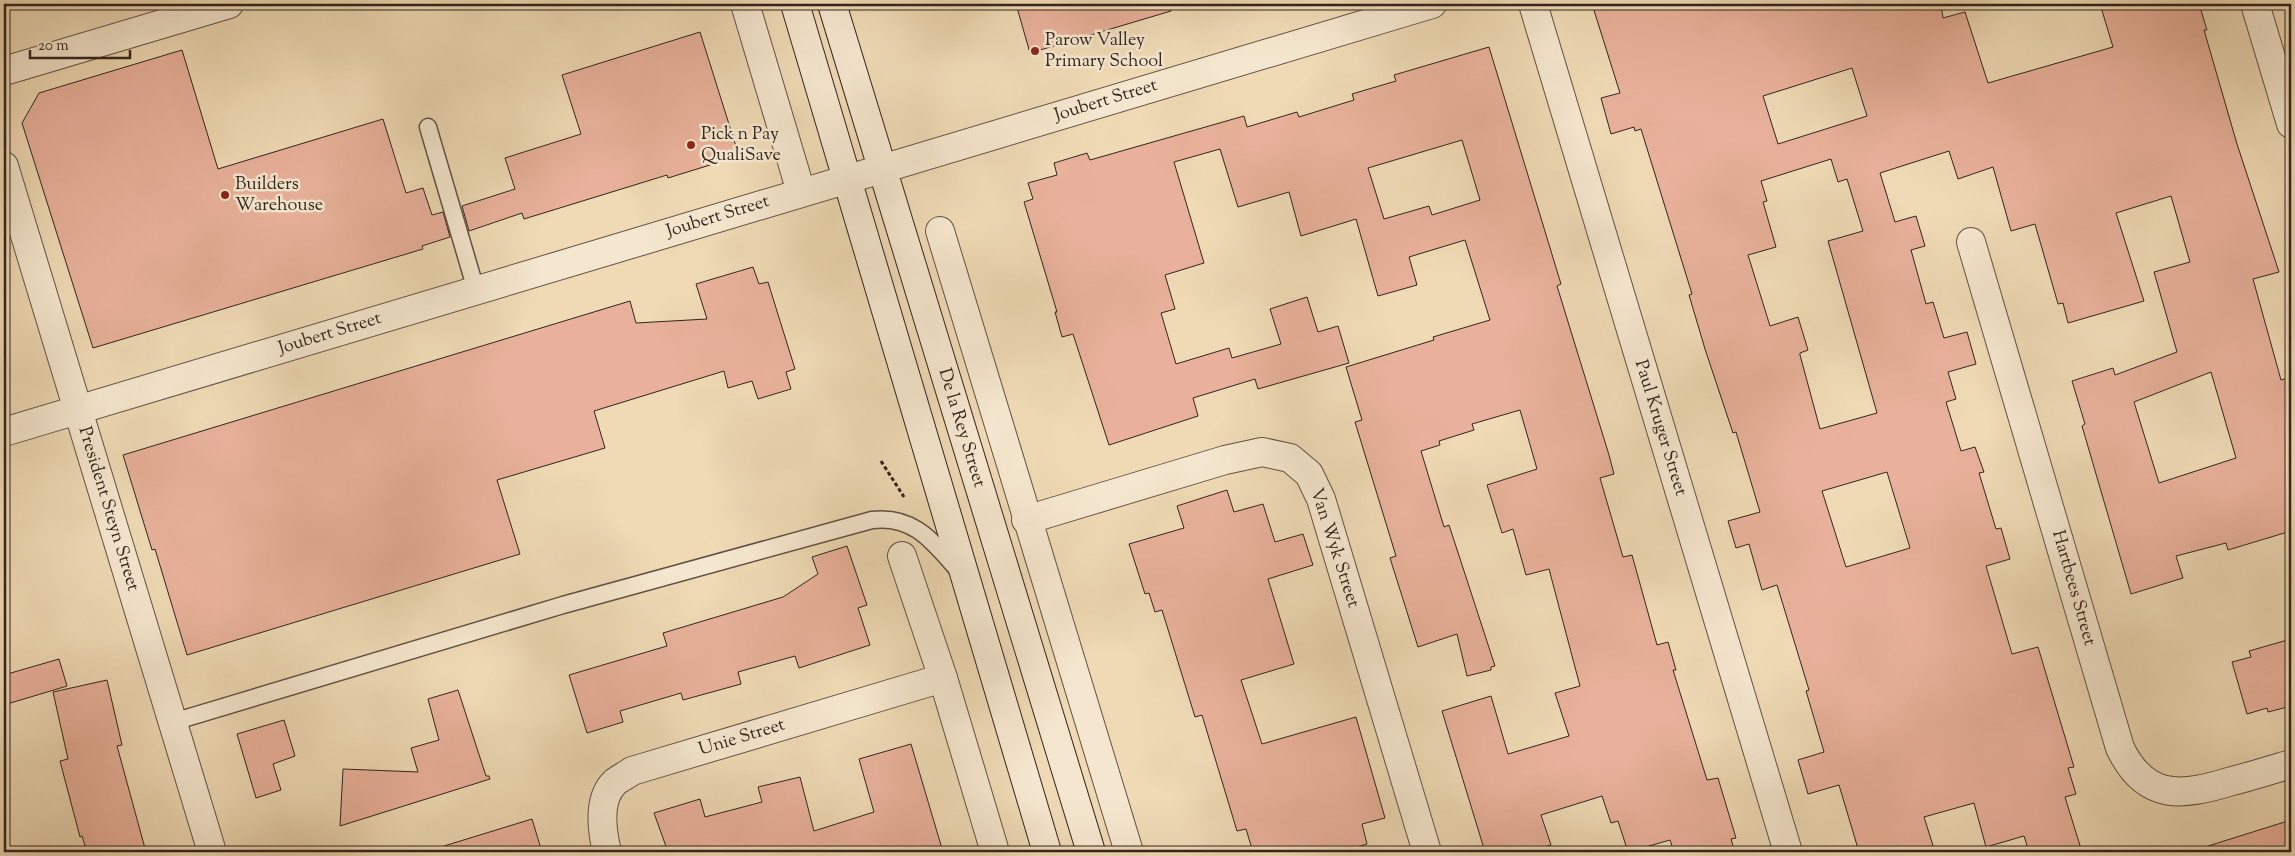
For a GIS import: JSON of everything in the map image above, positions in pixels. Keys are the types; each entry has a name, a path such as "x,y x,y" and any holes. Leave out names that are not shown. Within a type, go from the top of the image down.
{"street":[{"path":"4,71 229,4"},
{"path":"745,4 801,192"},
{"path":"795,4 1047,852"},
{"name":"De la Rey Street","path":"832,4 1091,852"},
{"name":"Joubert Street","path":"4,432 1432,4"},
{"name":"Paul Kruger Street","path":"1533,4 1788,852"},
{"path":"2255,4 2291,124"},
{"name":"President Steyn Street","path":"4,166 212,852"},
{"name":"De la Rey Street","path":"940,231 1026,520 1129,852"},
{"name":"Hartbees Street","path":"1971,242 2120,748 2127,763 2138,775 2151,784 2166,790 2183,793 2200,791 2291,764"},
{"name":"Van Wyk Street","path":"1026,520 1225,460 1262,452 1290,458 1310,474 1321,499 1426,852"},
{"path":"902,556 943,678 995,852"},
{"name":"Unie Street","path":"607,852 602,822 605,801 614,783 632,771 943,678"}],"lane":[{"path":"428,127 476,290"},
{"path":"173,722 563,605 797,539 872,520 888,518 906,522 927,536 965,577"}],"path":[{"path":"881,460 906,500"}],"building":[{"path":"1016,4 1170,4 1171,11 1030,53"},
{"path":"1592,4 1941,4 1943,18 1965,12 1988,83 2113,47 2100,4 2199,4 2207,30 2204,30 2237,144 2279,272 2253,279 2281,380 2291,377 2291,531 2228,550 2226,543 2176,556 2183,578 2131,594 2082,426 2085,424 2072,381 2113,368 2115,375 2177,352 2154,272 2190,262 2171,196 2116,213 2144,301 2068,323 2063,303 2058,304 2035,224 2011,231 1993,167 1958,179 1949,151 1880,173 1895,222 1916,216 1925,246 1911,250 1926,304 1933,302 1944,338 1967,332 1976,364 1948,372 1956,399 1946,402 1961,451 1975,447 1984,472 1979,473 1996,529 2001,528 2010,559 1986,566 2012,654 2038,647 2074,767 2068,768 2076,794 2065,797 2082,852 2029,852 2024,836 1986,847 1974,803 1924,817 1935,852 1859,852 1839,785 1808,794 1798,760 1824,752 1806,691 1809,690 1777,585 1762,590 1749,544 1736,548 1728,521 1760,512 1736,432 1733,433 1705,349 1689,295 1692,294 1641,129 1635,131 1634,127 1611,134 1601,98 1620,93","holes":["1852,68 1867,116 1778,144 1763,96","1831,159 1838,182 1847,179 1863,231 1828,241 1877,413 1820,429 1800,355 1800,353 1808,350 1798,317 1770,326 1748,255 1776,247 1763,202 1767,201 1761,181","2211,372 2236,458 2159,483 2134,402","1887,472 1910,548 1846,567 1822,491"]},
{"path":"700,32 739,156 668,178 667,175 524,219 522,213 469,231 462,206 515,189 505,158 581,134 562,75"},
{"path":"1489,47 1561,284 1557,286 1614,474 1600,478 1623,557 1632,555 1657,645 1668,642 1676,670 1673,670 1707,780 1718,778 1736,838 1731,839 1735,852 1674,852 1670,840 1628,852 1618,821 1611,823 1602,796 1541,815 1551,845 1526,852 1485,852 1442,711 1491,696 1508,754 1569,736 1555,693 1580,686 1549,569 1526,575 1513,529 1502,533 1487,485 1537,469 1520,410 1472,424 1474,430 1439,441 1440,445 1421,451 1444,527 1449,525 1495,666 1491,667 1491,670 1467,676 1457,634 1418,647 1390,558 1396,556 1355,422 1362,420 1346,367 1434,340 1433,337 1490,320 1465,240 1409,257 1417,285 1378,296 1356,219 1301,236 1289,192 1238,207 1220,149 1174,162 1204,263 1165,275 1175,309 1161,313 1176,364 1229,348 1232,358 1281,344 1270,309 1307,297 1318,332 1338,326 1349,363 1258,389 1255,379 1193,398 1198,416 1109,445 1073,334 1062,337 1055,312 1057,312 1024,202 1033,199 1028,183 1057,175 1054,163 1087,153 1090,160 1244,116 1247,127 1297,112 1299,117 1354,100 1352,94 1396,81 1394,75","holes":["1462,140 1480,200 1432,215 1429,206 1384,219 1368,168"]},
{"name":"Builders Warehouse","path":"182,50 218,169 383,119 406,193 423,188 432,215 443,212 450,237 422,246 423,249 93,348 22,123 39,93"},
{"path":"753,267 759,284 768,282 795,369 786,372 791,389 758,399 752,381 728,388 724,371 594,411 605,448 497,480 520,554 187,655 155,549 152,550 123,455 630,301 636,323 707,319 696,284"},
{"path":"1227,490 1234,512 1263,504 1275,542 1303,534 1313,565 1268,579 1294,664 1241,680 1262,744 1356,717 1385,818 1362,824 1367,844 1340,852 1253,852 1246,829 1237,831 1202,715 1195,717 1162,610 1155,612 1149,593 1145,594 1129,544 1184,528 1177,506"},
{"path":"847,546 867,605 858,608 870,645 799,668 795,656 738,672 741,684 683,700 681,693 620,711 623,722 587,733 569,675 667,646 663,633 783,597 818,574 812,557"},
{"path":"2291,639 2291,706 2268,712 2267,708 2247,714 2232,662 2251,657 2249,651"},
{"path":"59,659 67,686 4,705 4,675"},
{"path":"107,680 122,745 117,746 146,852 87,852 82,836 80,837 60,761 68,759 53,692"},
{"path":"458,690 486,776 489,776 490,779 340,826 343,769 418,772 411,748 439,740 428,699"},
{"path":"284,720 295,756 273,764 281,790 256,798 237,734"},
{"path":"911,744 943,852 668,852 654,813 700,799 705,817 762,802 758,787 800,777 814,831 874,812 859,759"},
{"path":"532,819 542,852 445,852 444,846"},
{"path":"2291,820 2291,852 2209,852 2208,846"}],"place":[{"name":"Parow Valley Primary School","path":"1035,51"},
{"name":"Pick n Pay QualiSave","path":"691,145"},
{"name":"Builders Warehouse","path":"225,195"}]}
